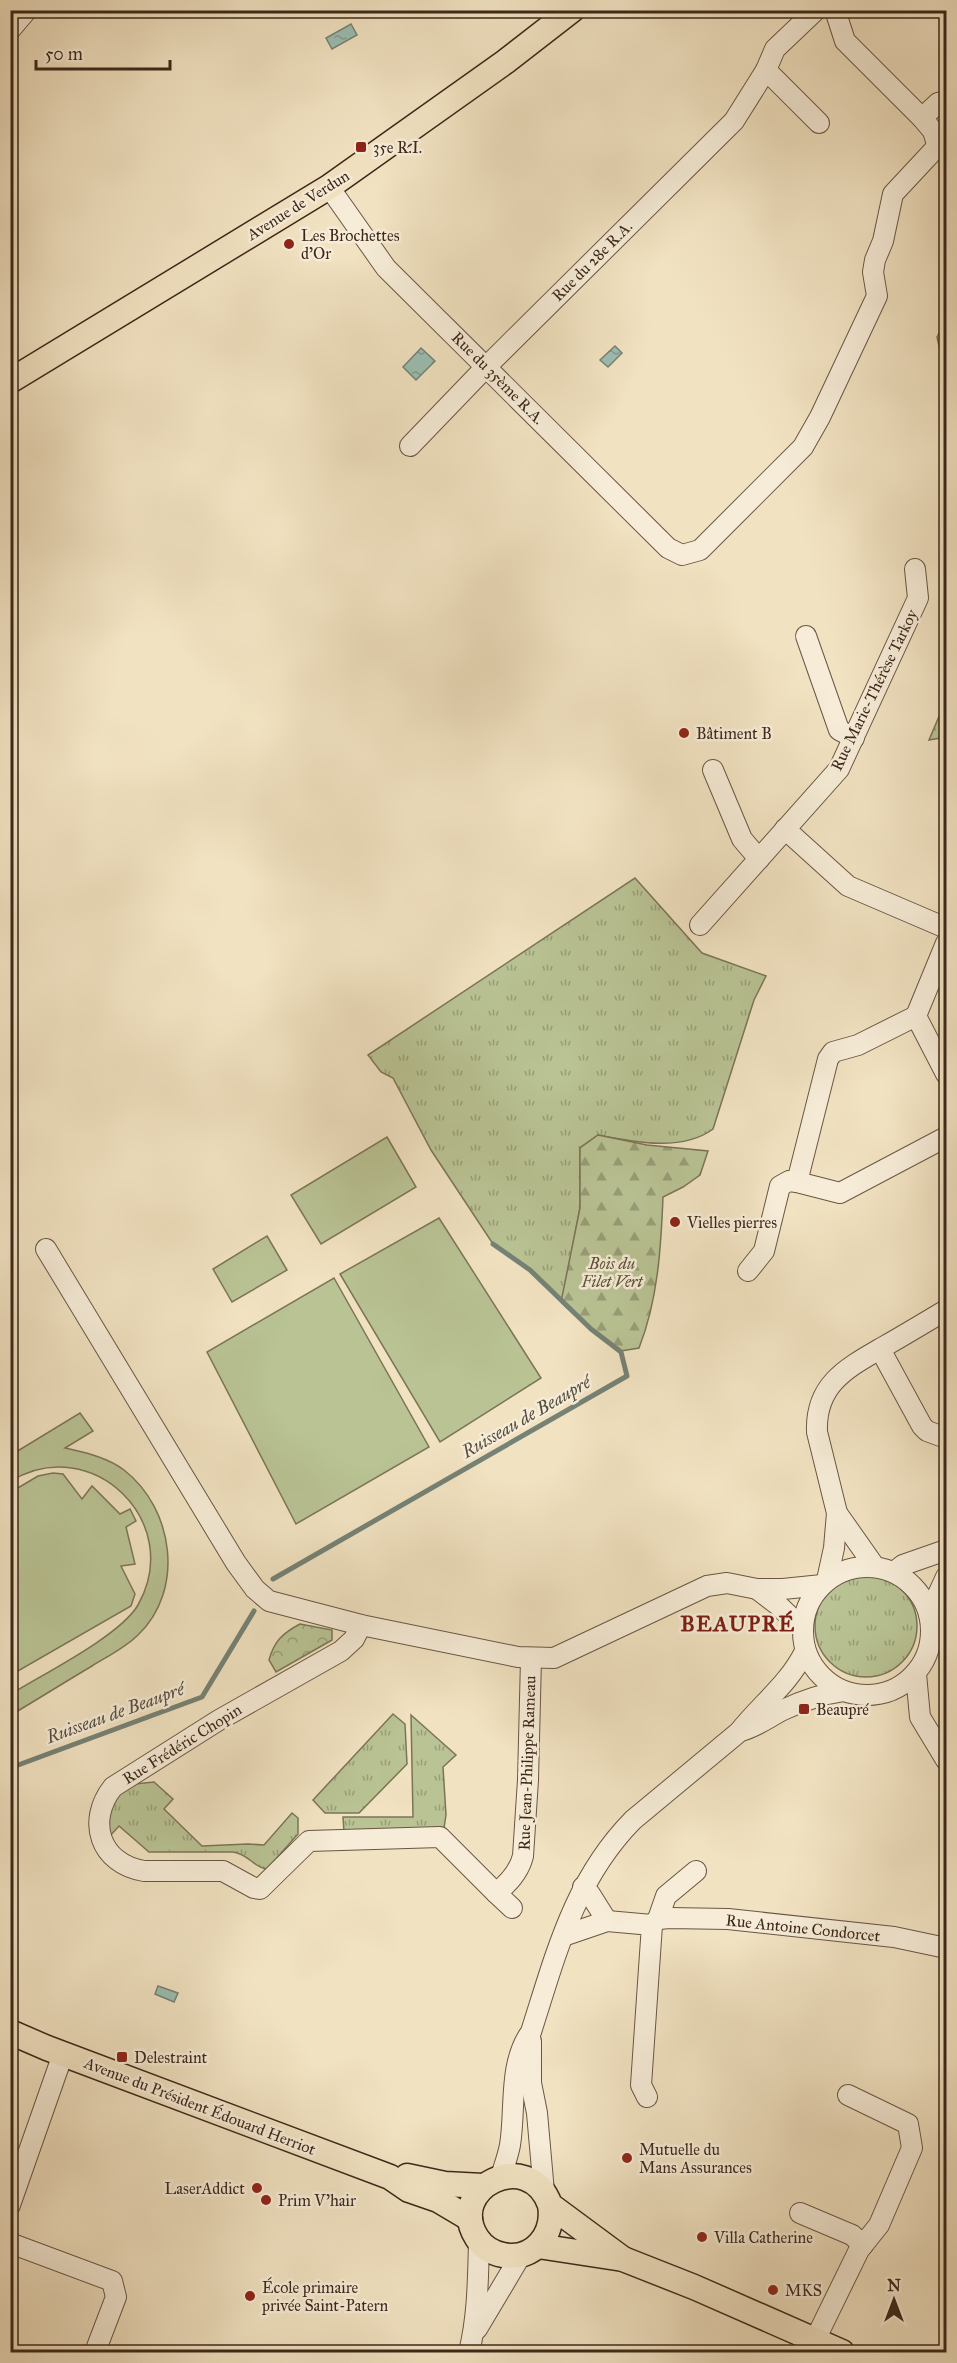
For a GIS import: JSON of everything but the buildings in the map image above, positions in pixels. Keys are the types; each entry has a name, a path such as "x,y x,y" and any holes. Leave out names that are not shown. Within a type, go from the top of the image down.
{"main road":[{"name":"Avenue de Verdun","path":"10,381 329,186 506,62 572,10"},
{"name":"Avenue du Président Édouard Herriot","path":"10,2032 390,2177 409,2190 438,2200 475,2230"},
{"name":"Avenue du Président Édouard Herriot","path":"390,2177 410,2176 445,2184 492,2182"},
{"path":"623,2259 529,2251 498,2254 487,2249 475,2230 473,2201 492,2182 513,2176 525,2178 623,2259 842,2352"},
{"path":"529,2251 548,2232 551,2214 547,2198"}],"street":[{"path":"10,30 27,10"},
{"name":"Rue du 28e R.A.","path":"410,446 486,367 734,121 766,70 775,49 816,10"},
{"path":"835,10 845,41 922,118 938,103 946,101"},
{"path":"766,70 819,123"},
{"name":"Rue du 35ème R.A.","path":"329,186 386,268 668,548 682,555 700,550 803,447 820,417 877,297 873,272 874,260 883,242 893,195 938,144 933,131 922,118"},
{"name":"Rue Marie-Thérèse Tarkoy","path":"700,925 839,770 918,598 915,569"},
{"path":"806,636 839,730 854,738"},
{"path":"713,770 742,840 759,859"},
{"path":"785,830 848,886 946,928"},
{"path":"797,1182 828,1059 833,1052 858,1045 916,1016 946,943"},
{"path":"916,1016 946,1074"},
{"path":"748,1271 764,1251 780,1186 789,1181 840,1193 946,1137"},
{"path":"46,1249 237,1563 255,1589 269,1601 361,1624 531,1659 554,1658 707,1586 727,1583 757,1589 783,1589 824,1582 845,1570 865,1566 884,1570 906,1579 916,1589 929,1614 932,1630 930,1646 916,1674 901,1685 884,1693 871,1695 843,1691 827,1693 783,1710 759,1725 739,1732"},
{"path":"843,1691 827,1682 814,1668 806,1651 802,1628 808,1604 824,1582 834,1548 837,1514 820,1450 817,1432 818,1411 826,1392 842,1372 946,1310"},
{"path":"880,1349 922,1426 927,1431 946,1438"},
{"path":"837,1514 884,1570"},
{"path":"884,1570 946,1550"},
{"path":"929,1614 946,1578"},
{"path":"757,1589 802,1628"},
{"name":"Rue Frédéric Chopin","path":"361,1624 354,1639 341,1652 219,1720 113,1787 104,1799 99,1814 102,1839 109,1852 120,1863 132,1869 144,1871 223,1870 254,1888 260,1889 270,1882 309,1841 440,1837 496,1893"},
{"path":"547,2198 537,2113 531,2083 531,2032 563,1936 583,1887 605,1851 633,1820 739,1732 753,1714 792,1675 806,1651"},
{"name":"Rue Jean-Philippe Rameau","path":"496,1893 507,1885 520,1868 523,1856 528,1780 531,1659"},
{"path":"916,1674 920,1717 946,1761"},
{"path":"884,1693 920,1717"},
{"path":"647,2097 641,2085 655,1922 666,1896 696,1871"},
{"path":"583,1887 607,1921"},
{"path":"496,1893 512,1908"},
{"name":"Rue Antoine Condorcet","path":"563,1936 607,1921 728,1919 894,1937 946,1948"},
{"path":"492,2182 510,2145 521,2045 531,2032"},
{"path":"10,2205 63,2054"},
{"path":"815,2340 859,2250 879,2225 912,2148 908,2124 848,2095"},
{"path":"800,2212 852,2235 863,2245"},
{"path":"471,2343 478,2284 475,2230"},
{"path":"10,2243 112,2281 116,2297 95,2352"},
{"path":"471,2343 529,2251"}],"green space":[{"path":"946,320 946,375 937,337"},
{"path":"946,700 946,737 929,740"},
{"path":"635,878 702,953 766,976 754,1000 713,1129 687,1141 672,1143 642,1142 598,1135 580,1148 580,1208 562,1301 530,1270 493,1244 431,1150 393,1078 381,1072 368,1055"},
{"name":"Bois du Filet Vert","path":"598,1135 647,1145 708,1151 700,1175 663,1197 660,1254 645,1330 639,1348 621,1351 581,1321 561,1302 580,1208 580,1148"},
{"path":"387,1137 416,1187 321,1244 291,1195"},
{"path":"439,1218 541,1378 440,1442 340,1274"},
{"path":"267,1236 287,1270 232,1302 213,1269"},
{"path":"334,1278 429,1447 296,1524 207,1352"},
{"path":"80,1413 93,1431 65,1448 96,1456 124,1470 141,1486 154,1506 163,1527 167,1550 167,1573 163,1596 153,1617 128,1644 11,1715 11,1694 98,1642 129,1617 138,1605 149,1574 149,1544 140,1516 122,1494 99,1477 72,1468 42,1469 11,1481 11,1455"},
{"path":"63,1474 82,1499 92,1486 120,1514 130,1509 136,1521 126,1527 135,1564 121,1566 135,1594 131,1606 11,1675 11,1492 38,1476"},
{"path":"866,1575 885,1579 902,1590 913,1607 917,1626 913,1645 902,1662 885,1673 866,1677 847,1673 830,1662 819,1645 815,1626 819,1607 830,1590 847,1579"},
{"path":"300,1624 332,1630 332,1640 276,1672 269,1660 274,1648 284,1634"},
{"path":"393,1714 405,1724 407,1764 359,1813 325,1813 313,1800"},
{"path":"411,1715 456,1755 443,1767 446,1815 444,1828 344,1832 343,1817 413,1817"},
{"path":"154,1782 173,1799 164,1809 202,1846 264,1845 292,1813 298,1818 298,1834 267,1869 233,1852 149,1852 119,1826 109,1837 105,1821 118,1792 135,1784"}],"water":[{"path":"351,24 357,35 332,49 326,38"},
{"path":"615,346 622,353 608,367 600,360"},
{"path":"421,348 435,361 416,380 403,367"},
{"path":"158,1986 178,1993 174,2002 155,1994"}],"waterway":[{"name":"Ruisseau de Beaupré","path":"273,1579 627,1376 621,1352 591,1329 530,1270 493,1244"},
{"name":"Ruisseau de Beaupré","path":"10,1768 202,1697 254,1611"}],"place":[{"name":"35e R.I.","path":"361,147"},
{"name":"Les Brochettes d'Or","path":"289,244"},
{"name":"Bâtiment B","path":"684,733"},
{"name":"Vielles pierres","path":"675,1222"},
{"name":"Beaupré","path":"804,1709"},
{"name":"Delestraint","path":"122,2057"},
{"name":"Mutuelle du Mans Assurances","path":"627,2158"},
{"name":"LaserAddict","path":"257,2188"},
{"name":"Prim V'hair","path":"266,2200"},
{"name":"Villa Catherine","path":"702,2237"},
{"name":"MKS","path":"773,2290"},
{"name":"École primaire privée Saint-Patern","path":"250,2296"}],"district":[{"name":"BEAUPRÉ","path":"738,1623"}]}
